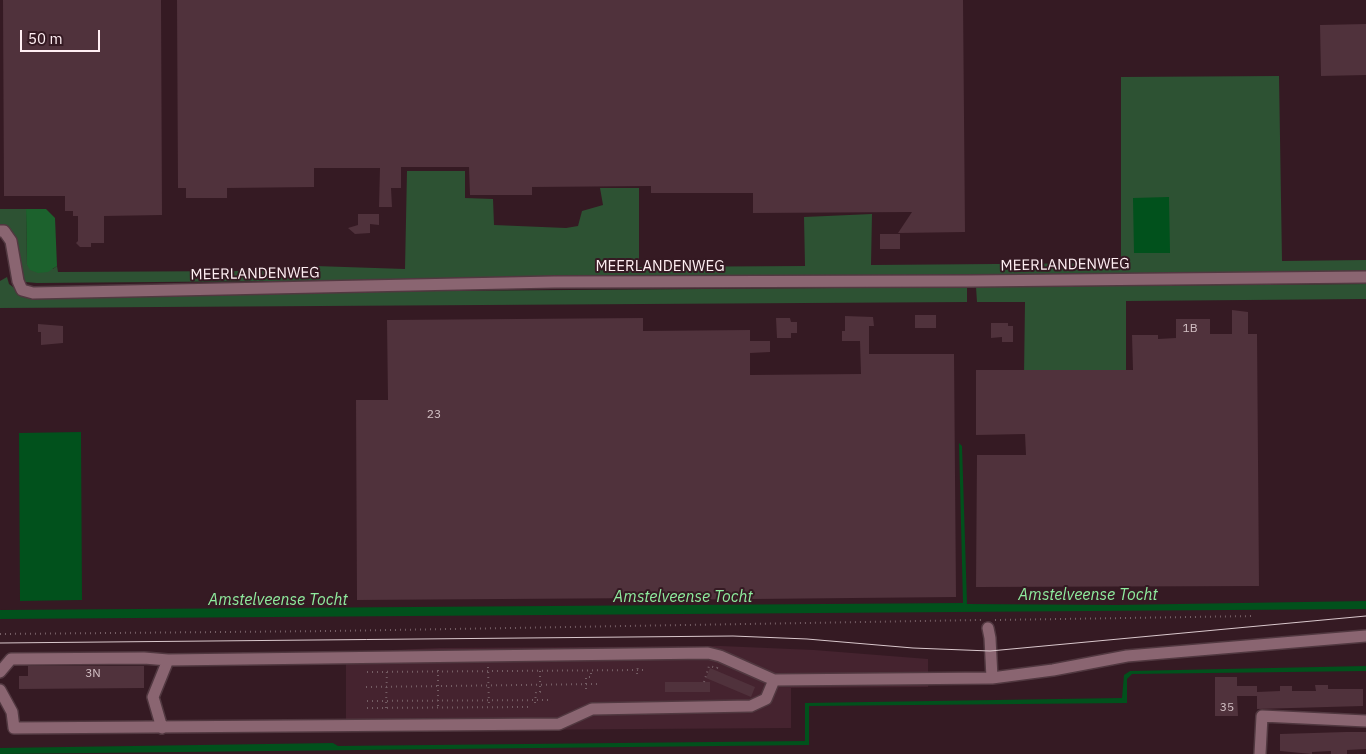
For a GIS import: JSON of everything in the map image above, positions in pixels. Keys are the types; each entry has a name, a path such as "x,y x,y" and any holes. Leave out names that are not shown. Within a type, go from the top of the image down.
{"street":[{"name":"MEERLANDENWEG","path":"0,231 4,231 11,241 18,281 22,290 33,293 554,282 970,281 1366,277"},
{"path":"987,623 990,638 992,678"},
{"path":"0,672 11,659 144,658 168,660 708,653 720,656 774,680 992,678 1053,670 1127,656 1366,636"},
{"path":"162,728 154,697 168,660"},
{"path":"0,690 12,712 14,728 559,724 592,709 750,706 766,699 774,680"},
{"path":"1260,754 1262,716 1366,720"}],"path":[{"path":"0,634 987,623 1256,616"},
{"path":"637,674 638,658"},
{"path":"536,702 536,692 540,692 540,659"},
{"path":"488,660 489,707"},
{"path":"586,689 586,677 591,677 591,666"},
{"path":"438,670 438,707"},
{"path":"367,672 644,670"},
{"path":"366,687 598,684"},
{"path":"367,701 488,700 536,702 552,700"},
{"path":"367,708 528,707"}],"shaded area":[{"path":"1279,76 1282,261 1366,260 1366,272 37,283 25,282 19,277 13,237 9,228 0,224 0,209 26,209 27,265 53,269 57,266 58,272 241,271 315,266 405,269 407,171 465,171 465,198 493,199 494,225 566,228 578,226 582,211 603,205 600,188 639,188 639,267 805,266 804,217 872,214 871,265 1121,263 1121,77"},
{"path":"1169,197 1170,253 1134,253 1133,198"},
{"path":"26,209 46,209 55,218 57,266 48,272 38,273 30,270 27,265"},
{"path":"7,277 9,284 21,293 37,294 967,287 967,302 0,308 0,281"},
{"path":"1366,284 1366,299 1126,301 1126,377 1024,376 1025,302 977,302 976,287"},
{"path":"81,432 82,600 20,601 19,433"},
{"path":"959,443 962,446 967,604 1116,605 1366,601 1366,609 0,619 0,610 963,603"},
{"path":"721,646 814,650 928,659 928,687 791,688 791,728 346,731 346,652 439,648"},
{"path":"1366,666 1366,671 1132,674 1127,679 1127,703 809,706 809,745 0,754 0,748 333,743 338,746 805,741 805,703 1122,698 1124,675 1130,671"}],"building":[{"path":"3,0 161,0 162,215 104,216 104,243 91,243 91,247 80,247 76,243 78,241 78,216 73,216 73,211 65,211 65,196 4,196"},
{"path":"177,0 963,0 965,232 898,233 912,212 753,213 753,193 651,193 651,186 532,187 532,195 470,195 469,167 401,167 401,188 391,188 392,207 379,207 380,168 314,168 314,187 227,188 227,198 186,198 186,188 178,188"},
{"path":"1366,24 1366,75 1321,76 1320,25"},
{"path":"358,214 379,214 379,225 370,224 370,233 355,234 348,228 358,225"},
{"path":"880,234 900,234 900,249 880,249"},
{"path":"1232,310 1248,312 1248,334 1257,334 1259,586 976,587 977,455 1026,455 1025,434 976,435 976,370 1133,370 1132,335 1158,335 1158,339 1176,338 1176,319 1210,319 1210,334 1232,334"},
{"path":"915,315 936,315 936,328 915,328"},
{"path":"845,316 873,317 874,326 869,326 869,354 954,354 956,597 357,600 356,400 388,400 387,320 643,318 643,331 750,330 750,341 770,341 770,352 750,353 750,375 861,374 860,341 842,341 842,331 845,331"},
{"path":"776,318 790,318 791,322 797,322 797,333 791,333 791,338 777,338"},
{"path":"991,323 1008,323 1008,326 1013,326 1013,342 1002,342 1002,337 991,338"},
{"path":"38,324 63,326 63,343 41,345 41,332 38,332"},
{"path":"28,666 144,666 144,688 19,689 19,676 28,676"},
{"path":"710,668 755,687 751,697 706,678"},
{"path":"1215,677 1237,677 1237,686 1257,686 1257,692 1280,691 1280,686 1292,686 1292,691 1316,691 1315,685 1328,685 1328,689 1363,689 1363,706 1257,709 1257,696 1237,696 1238,716 1215,716"},
{"path":"665,682 710,682 710,692 665,692"},
{"path":"1366,732 1366,749 1347,750 1347,754 1331,754 1331,751 1312,752 1312,754 1280,751 1280,734"}],"tram line":[{"path":"0,643 733,636 990,651 1366,616"}],"water label":[{"name":"Amstelveense Tocht","path":"1088,595"},
{"name":"Amstelveense Tocht","path":"683,597"},
{"name":"Amstelveense Tocht","path":"278,600"}]}
